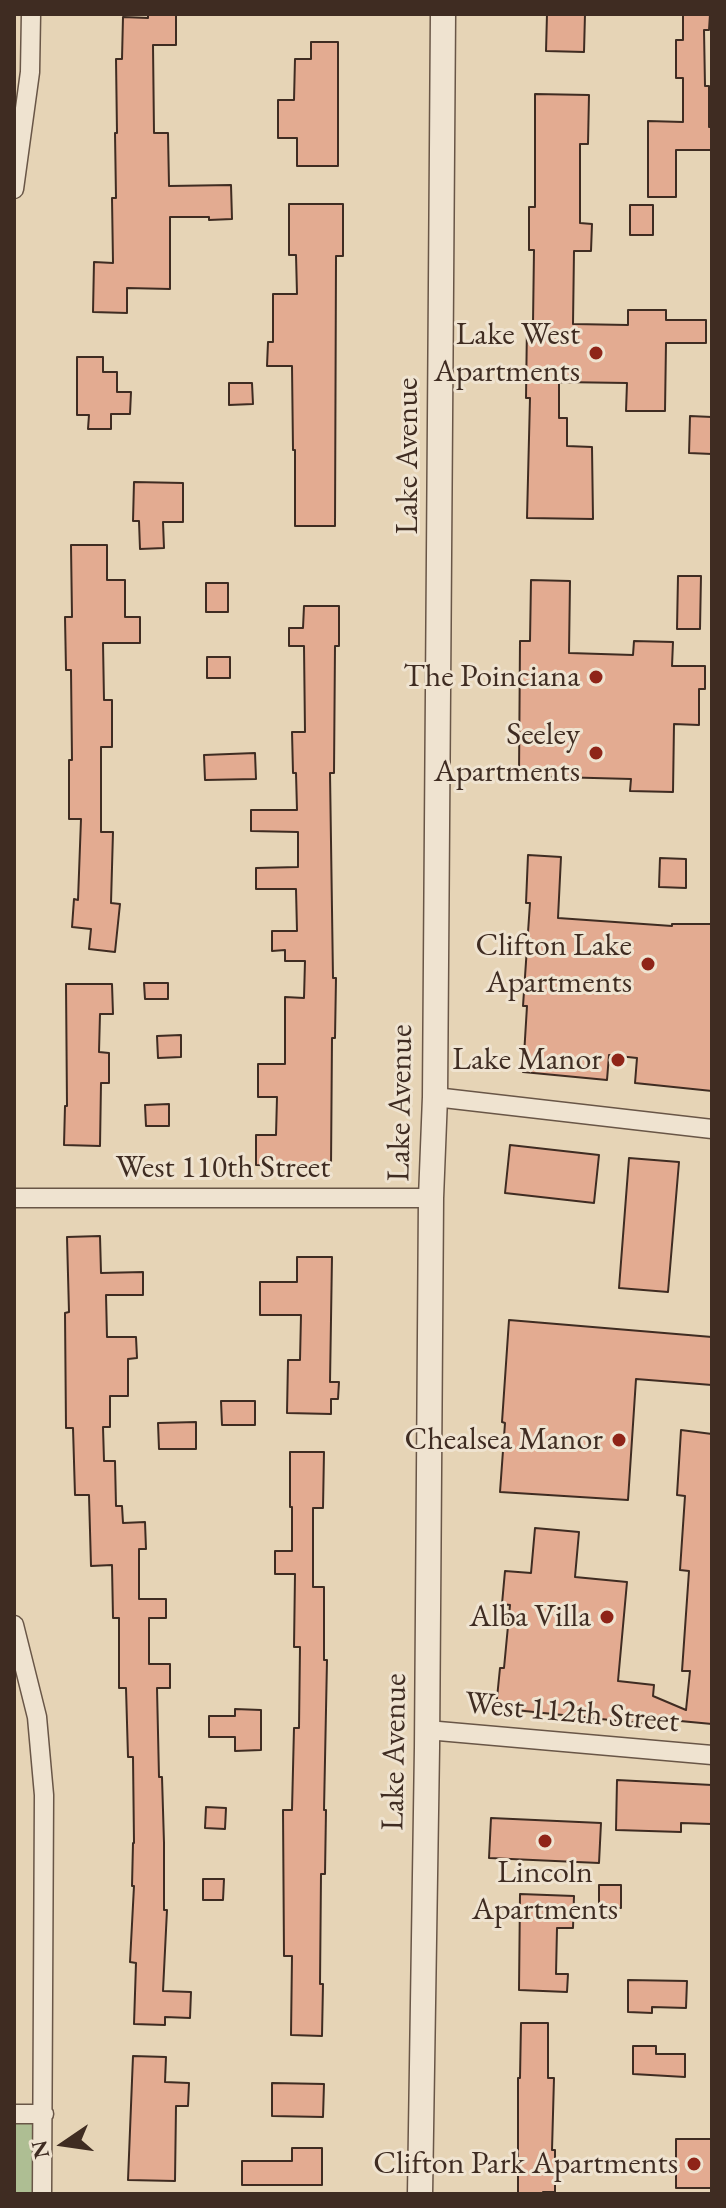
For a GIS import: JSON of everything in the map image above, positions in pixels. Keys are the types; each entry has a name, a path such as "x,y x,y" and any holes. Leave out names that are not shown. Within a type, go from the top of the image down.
{"street":[{"path":"14,189 30,72 31,14"},
{"name":"Lake Avenue","path":"420,2194 431,1198 435,1097 443,14"},
{"path":"435,1097 712,1129"},
{"name":"West 110th Street","path":"14,1198 431,1198"},
{"path":"14,1625 37,1717 44,1795 42,2194"},
{"name":"West 112th Street","path":"427,1730 712,1755"},
{"path":"14,2114 44,2114"}],"green space":[{"path":"14,2114 44,2114 42,2194 14,2194"}],"building":[{"path":"148,14 176,14 176,45 153,45 154,133 168,133 169,186 231,185 232,219 170,217 170,289 127,288 127,313 93,312 94,262 113,263 116,59 122,59 123,17 148,18"},
{"path":"547,14 585,14 584,52 546,51"},
{"path":"683,14 710,14 709,30 704,30 705,86 709,86 712,150 676,150 676,197 648,197 648,121 683,122 683,78 676,78 676,40 683,40"},
{"path":"311,42 338,42 338,166 297,166 297,138 278,138 278,100 294,100 295,59 311,59"},
{"path":"535,94 589,95 588,144 580,144 580,223 592,224 591,251 574,251 573,324 628,325 628,310 666,310 666,320 706,320 706,343 666,343 665,411 626,411 627,383 559,382 559,418 567,418 567,446 592,447 593,519 527,518 530,398 526,398 527,323 533,323 534,250 529,250 529,207 535,207"},
{"path":"289,204 343,204 343,256 336,256 335,526 295,526 292,366 267,366 268,342 273,342 273,294 297,294 296,255 289,255"},
{"path":"630,205 653,205 653,235 630,235"},
{"path":"77,357 103,357 103,372 117,372 117,392 131,392 130,414 111,414 111,429 88,429 89,415 77,415"},
{"path":"229,383 252,383 253,404 229,405"},
{"path":"690,416 712,417 712,454 689,453"},
{"path":"134,482 183,483 183,522 163,522 164,548 140,549 139,521 133,521"},
{"path":"71,545 107,545 107,580 125,580 125,617 140,617 140,643 103,643 104,700 112,700 112,747 101,747 101,832 113,832 111,903 120,904 115,952 89,949 91,929 72,927 74,899 78,900 81,819 69,819 71,670 66,670 65,617 72,617"},
{"path":"678,576 701,576 700,629 677,629"},
{"path":"531,580 570,581 569,653 633,655 634,641 673,642 672,666 705,666 705,689 699,689 699,725 674,724 673,792 630,791 631,779 519,776 520,641 530,641"},
{"path":"206,583 228,583 228,612 206,612"},
{"path":"304,606 339,606 339,646 335,646 334,773 330,773 333,978 336,978 335,1038 332,1038 331,1167 256,1165 256,1135 276,1135 277,1097 258,1097 258,1064 285,1064 285,997 304,998 305,961 285,961 285,950 272,951 272,931 297,931 296,889 256,889 256,868 298,867 298,832 251,831 251,810 297,810 292,732 305,732 304,646 289,646 289,628 303,628"},
{"path":"207,657 230,657 230,678 207,678"},
{"path":"255,753 256,779 205,780 204,755"},
{"path":"528,855 561,857 558,918 672,926 712,924 712,1091 635,1083 637,1058 609,1055 607,1080 523,1072 527,1006 523,1006 530,903 526,903"},
{"path":"660,858 686,859 686,888 659,887"},
{"path":"144,983 168,983 168,999 145,999"},
{"path":"66,984 112,984 113,1014 100,1014 99,1052 109,1053 109,1083 101,1083 100,1146 64,1145 67,1106"},
{"path":"181,1035 181,1057 158,1058 157,1036"},
{"path":"169,1104 169,1126 146,1126 145,1105"},
{"path":"510,1145 599,1155 594,1203 505,1193"},
{"path":"629,1158 679,1162 668,1292 619,1288"},
{"path":"100,1236 101,1273 143,1272 143,1295 106,1295 107,1337 136,1337 137,1358 128,1359 128,1396 110,1396 110,1427 103,1427 104,1461 115,1461 116,1506 122,1506 123,1523 145,1522 146,1549 139,1549 139,1599 166,1599 166,1618 149,1618 149,1664 170,1664 170,1688 157,1688 164,1910 167,1910 163,1991 191,1992 190,2018 165,2017 165,2025 134,2024 136,1963 130,1962 134,1886 133,1757 128,1757 126,1688 119,1688 119,1618 113,1618 112,1565 91,1566 89,1495 75,1495 73,1428 66,1428 67,1237"},
{"path":"297,1257 332,1257 330,1382 339,1382 338,1399 331,1399 331,1414 287,1413 288,1360 300,1360 301,1315 260,1315 260,1282 297,1282"},
{"path":"509,1320 712,1337 712,1385 636,1379 628,1500 500,1492"},
{"path":"221,1401 255,1401 255,1425 222,1425"},
{"path":"196,1422 196,1449 159,1449 158,1423"},
{"path":"681,1430 712,1434 712,1724 659,1719 658,1725 496,1708 500,1668 504,1668 510,1605 502,1604 505,1571 531,1573 535,1528 579,1532 575,1577 627,1582 618,1681 654,1685 653,1696 686,1710 690,1671 682,1671 689,1571 680,1570 685,1496 677,1495"},
{"path":"290,1452 324,1452 323,1508 313,1508 313,1587 324,1587 324,1660 327,1660 325,1874 321,1874 322,2036 291,2035 292,1956 284,1956 283,1810 292,1810 294,1728 299,1728 300,1647 294,1647 295,1574 275,1574 275,1551 292,1551"},
{"path":"235,1709 261,1710 261,1750 235,1751 235,1737 209,1737 209,1716 235,1716"},
{"path":"617,1780 712,1785 712,1824 681,1823 681,1832 616,1830"},
{"path":"206,1807 226,1808 225,1829 205,1828"},
{"name":"Lincoln Apartments","path":"491,1818 601,1823 599,1863 489,1858"},
{"path":"203,1879 224,1879 223,1900 203,1900"},
{"path":"599,1885 621,1885 621,1908 599,1908"},
{"path":"520,1894 574,1896 573,1928 557,1928 556,1974 568,1974 567,1992 519,1990"},
{"path":"628,1980 687,1981 686,2008 652,2007 652,2013 628,2012"},
{"path":"521,2023 548,2023 548,2078 554,2078 552,2150 555,2150 555,2192 543,2194 518,2194"},
{"path":"633,2046 656,2046 656,2054 685,2054 685,2077 633,2074"},
{"path":"133,2056 166,2057 165,2082 189,2083 188,2106 176,2106 175,2181 128,2180"},
{"path":"272,2083 324,2084 323,2117 272,2116"},
{"name":"Clifton Park Apartments","path":"676,2139 712,2139 712,2188 676,2188"},
{"path":"292,2148 322,2148 322,2185 242,2185 242,2161 292,2161"}],"place":[{"name":"Lake West Apartments","path":"596,353"},
{"name":"The Poinciana","path":"596,677"},
{"name":"Seeley Apartments","path":"596,753"},
{"name":"Clifton Lake Apartments","path":"648,964"},
{"name":"Lake Manor","path":"618,1060"},
{"name":"Chealsea Manor","path":"619,1440"},
{"name":"Alba Villa","path":"607,1617"},
{"name":"Lincoln Apartments","path":"545,1841"},
{"name":"Clifton Park Apartments","path":"694,2164"}]}
